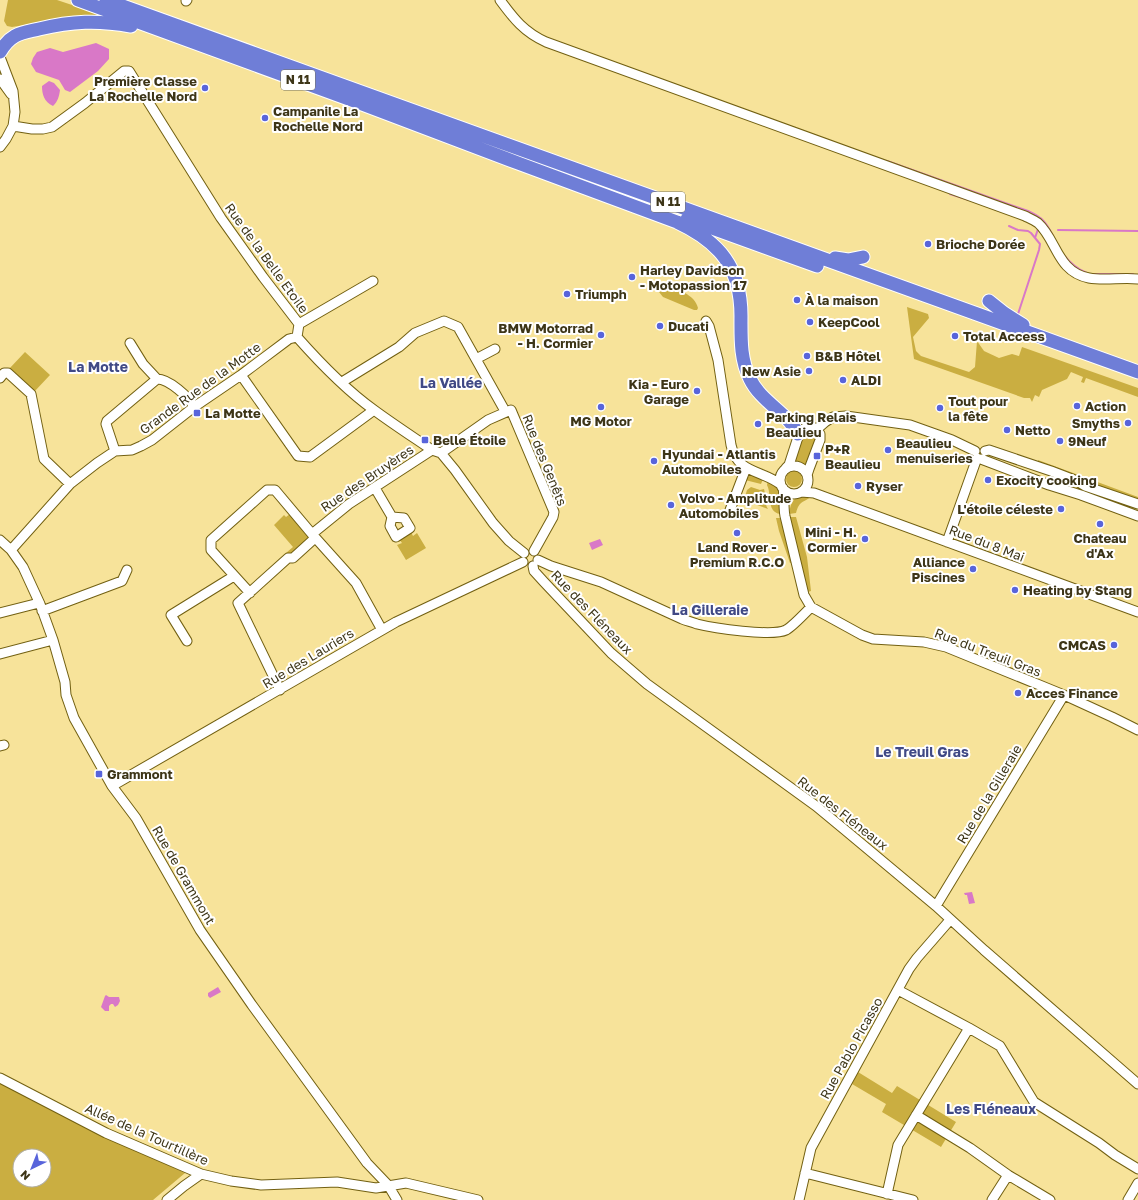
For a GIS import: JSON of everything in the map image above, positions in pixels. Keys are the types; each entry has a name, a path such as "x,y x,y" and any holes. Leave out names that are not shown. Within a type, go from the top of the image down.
{"highway":[{"name":"N 11","path":"78,0 194,37 814,255 1138,372"},
{"name":"N 11","path":"106,0 194,37 406,120 1138,380"},
{"path":"128,0 194,37"},
{"name":"N 11","path":"0,52 7,42 22,33 54,26 87,22 110,22 194,37"},
{"path":"406,120 518,164 677,222 708,240 728,263 737,284 740,302 742,352 745,367 751,380 760,394 792,424 798,434"},
{"path":"814,255 844,260 863,257"},
{"path":"989,301 1004,313 1041,337"}],"street":[{"path":"500,0 522,27 541,40 1025,216 1038,224 1045,232 1061,260 1078,274 1088,278 1099,279 1138,279"},
{"path":"0,57 11,83 15,112 13,126 0,147"},
{"name":"Rue de la Belle Etoile","path":"13,126 32,129 52,127 127,70 132,74 143,94 222,218 263,277 300,324 297,337"},
{"path":"0,79 9,90 14,102"},
{"path":"300,324 373,281"},
{"path":"342,382 399,347 414,333 444,321 458,327 505,412"},
{"path":"706,321 709,326 718,360 732,448 736,458 746,468 766,476 782,486 788,493 798,493"},
{"path":"297,337 317,360 374,410 436,451 469,489 493,523 524,557 526,565 536,563 585,576 682,619 710,627 748,631 779,632 786,630 811,607 804,596 785,516 783,507 784,498 780,478 784,470 789,465 798,434 802,429 811,427 817,429 820,434 820,440 808,469 806,488 789,501 785,516"},
{"name":"Grande Rue de la Motte","path":"11,550 70,484 97,463 115,451 132,450 152,440 194,407 289,339 297,337"},
{"path":"130,343 143,364 157,379 162,379 189,398 194,407"},
{"path":"476,359 495,349"},
{"path":"0,378 4,373 8,373 30,394 44,459 70,484"},
{"path":"241,374 298,456 310,457 374,410"},
{"path":"115,451 106,424 107,421 157,379"},
{"name":"Rue des Genêts","path":"436,451 488,420 511,410 554,510 553,517 534,551"},
{"path":"817,429 833,417 840,416 851,416 910,425 950,439 980,455 1049,485 1082,495 1138,516"},
{"path":"947,542 980,455 989,450 1138,504"},
{"name":"Rue des Bruyères","path":"280,690 238,603 288,558 293,558 313,536 349,504 436,451"},
{"path":"766,476 774,475 792,466 798,466 803,469 808,478 828,498"},
{"path":"730,510 746,468"},
{"path":"375,488 392,517"},
{"path":"250,593 210,550 211,540 267,490 275,490 313,536 356,583 382,630"},
{"name":"Rue du 8 Mai","path":"798,493 814,493 1138,612"},
{"name":"Rue de Grammont","path":"0,540 11,550 23,567 41,607 53,640 65,682 69,706 74,718 112,786 136,818 200,930 232,978 367,1163 388,1185 397,1200"},
{"path":"524,557 528,550 534,551 538,556 536,563"},
{"name":"Rue des Lauriers","path":"112,786 396,622 524,557"},
{"name":"Rue des Fléneaux","path":"536,563 534,571 611,653 647,684 816,806 936,906 950,920 1138,1084"},
{"path":"0,613 41,607 122,581 127,570"},
{"path":"187,641 171,615 234,576"},
{"name":"Rue du Treuil Gras","path":"811,607 862,635 873,638 924,642 946,647 1064,695 1138,730"},
{"path":"0,654 53,640"},
{"name":"Rue de la Gilleraie","path":"936,906 1064,695"},
{"name":"Rue Pablo Picasso","path":"799,1200 812,1148 909,969 950,920"},
{"path":"898,990 1000,1046 1034,1102 1138,1169"},
{"path":"890,1196 898,1145 969,1028"},
{"name":"Allée de la Tourtillère","path":"0,1078 106,1133 201,1174 231,1181 261,1184 338,1182 376,1188 406,1183 478,1200"},
{"path":"916,1115 970,1148 1008,1175 1050,1200"},
{"path":"805,1172 890,1196 913,1200"},
{"path":"167,1200 201,1174"},
{"path":"992,1200 1008,1175"},
{"path":"1128,1200 1138,1183"}],"shaded area":[{"path":"8,0 57,0 114,19 70,18 12,27 7,26 4,21"},
{"path":"96,43 109,49 109,59 98,71 70,92 65,90 59,80 36,72 31,64 37,52 50,48 63,52"},
{"path":"49,81 54,83 60,90 58,99 53,106 44,98 42,92 42,86"},
{"path":"665,285 679,290 693,299 698,308 697,310 663,297 659,292"},
{"path":"907,307 928,314 929,318 913,337 916,351 921,356 969,372 975,367 977,341 984,351 999,358 1012,354 1019,356 1022,347 1138,388 1138,397 1086,378 1084,383 1081,382 1083,377 1071,372 1067,379 1042,390 1039,397 1035,395 1032,402 1030,398 1024,398 914,359"},
{"path":"25,352 50,375 34,392 9,369"},
{"path":"807,431 814,433 816,439 805,467 799,463 792,463 802,436"},
{"path":"1038,460 1138,497 1138,501 1038,465"},
{"path":"794,471 800,473 802,479 800,485 794,487 788,485 786,479 788,473"},
{"path":"750,475 763,479 761,484 745,480"},
{"path":"768,480 777,485 780,490 781,514 776,513 771,507 767,485"},
{"path":"751,487 760,490 764,489 768,509 744,500 747,490"},
{"path":"804,494 812,496 800,504 796,513 789,514 793,501 797,497"},
{"path":"290,514 309,538 291,555 286,553 293,547 274,525 284,515 286,517"},
{"path":"789,517 796,517 807,557 811,591 808,592"},
{"path":"776,518 782,518 794,563 790,563"},
{"path":"411,532 413,536 417,533 426,548 406,560 397,545 402,543 399,539"},
{"path":"600,539 603,545 592,550 589,543"},
{"path":"972,892 975,903 969,904 967,895 964,893"},
{"path":"218,987 221,992 210,998 208,993"},
{"path":"106,995 109,997 119,997 120,1001 115,1007 111,1004 109,1006 109,1011 105,1011 101,1007"},
{"path":"858,1072 892,1093 897,1086 956,1122 941,1147 882,1112 886,1104 852,1084"},
{"path":"0,1082 105,1136 185,1173 153,1200 0,1200"}],"waterway":[{"path":"887,161 1028,211 1044,221 1053,236"},
{"path":"950,194 969,200"},
{"path":"1009,226 1018,230 1028,231 1040,244 1018,314"},
{"path":"1035,238 1037,228"},
{"path":"1058,230 1138,231"},
{"path":"1064,255 1074,266 1087,273"},
{"path":"1093,274 1133,274"}],"place":[{"name":"Première Classe La Rochelle Nord","path":"205,88"},
{"name":"Campanile La Rochelle Nord","path":"265,118"},
{"name":"Brioche Dorée","path":"928,244"},
{"name":"Harley Davidson - Motopassion 17","path":"632,277"},
{"name":"Triumph","path":"567,294"},
{"name":"À la maison","path":"797,300"},
{"name":"KeepCool","path":"810,322"},
{"name":"Ducati","path":"660,326"},
{"name":"BMW Motorrad - H. Cormier","path":"601,335"},
{"name":"Total Access","path":"955,336"},
{"name":"B&B Hôtel","path":"807,356"},
{"name":"New Asie","path":"809,371"},
{"name":"ALDI","path":"843,380"},
{"name":"Kia - Euro Garage","path":"697,391"},
{"name":"Action","path":"1077,406"},
{"name":"MG Motor","path":"601,407"},
{"name":"Tout pour la fête","path":"940,408"},
{"name":"La Motte","path":"197,413"},
{"name":"Smyths","path":"1128,423"},
{"name":"Parking Relais Beaulieu","path":"758,424"},
{"name":"Netto","path":"1007,430"},
{"name":"Belle Étoile","path":"425,440"},
{"name":"9Neuf","path":"1060,441"},
{"name":"Beaulieu menuiseries","path":"888,450"},
{"name":"P+R Beaulieu","path":"817,456"},
{"name":"Hyundai - Atlantis Automobiles","path":"654,461"},
{"name":"Exocity cooking","path":"988,480"},
{"name":"Ryser","path":"858,486"},
{"name":"Volvo - Amplitude Automobiles","path":"671,505"},
{"name":"L'étoile céleste","path":"1061,509"},
{"name":"Chateau d'Ax","path":"1100,524"},
{"name":"Land Rover - Premium R.C.O","path":"737,533"},
{"name":"Mini - H. Cormier","path":"865,539"},
{"name":"Alliance Piscines","path":"973,569"},
{"name":"Heating by Stang","path":"1015,590"},
{"name":"CMCAS","path":"1114,645"},
{"name":"Acces Finance","path":"1018,693"},
{"name":"Grammont","path":"99,774"}],"district":[{"name":"La Motte","path":"98,367"},
{"name":"La Vallée","path":"451,383"},
{"name":"La Gilleraie","path":"710,610"},
{"name":"Le Treuil Gras","path":"922,752"},
{"name":"Les Fléneaux","path":"991,1109"}]}
